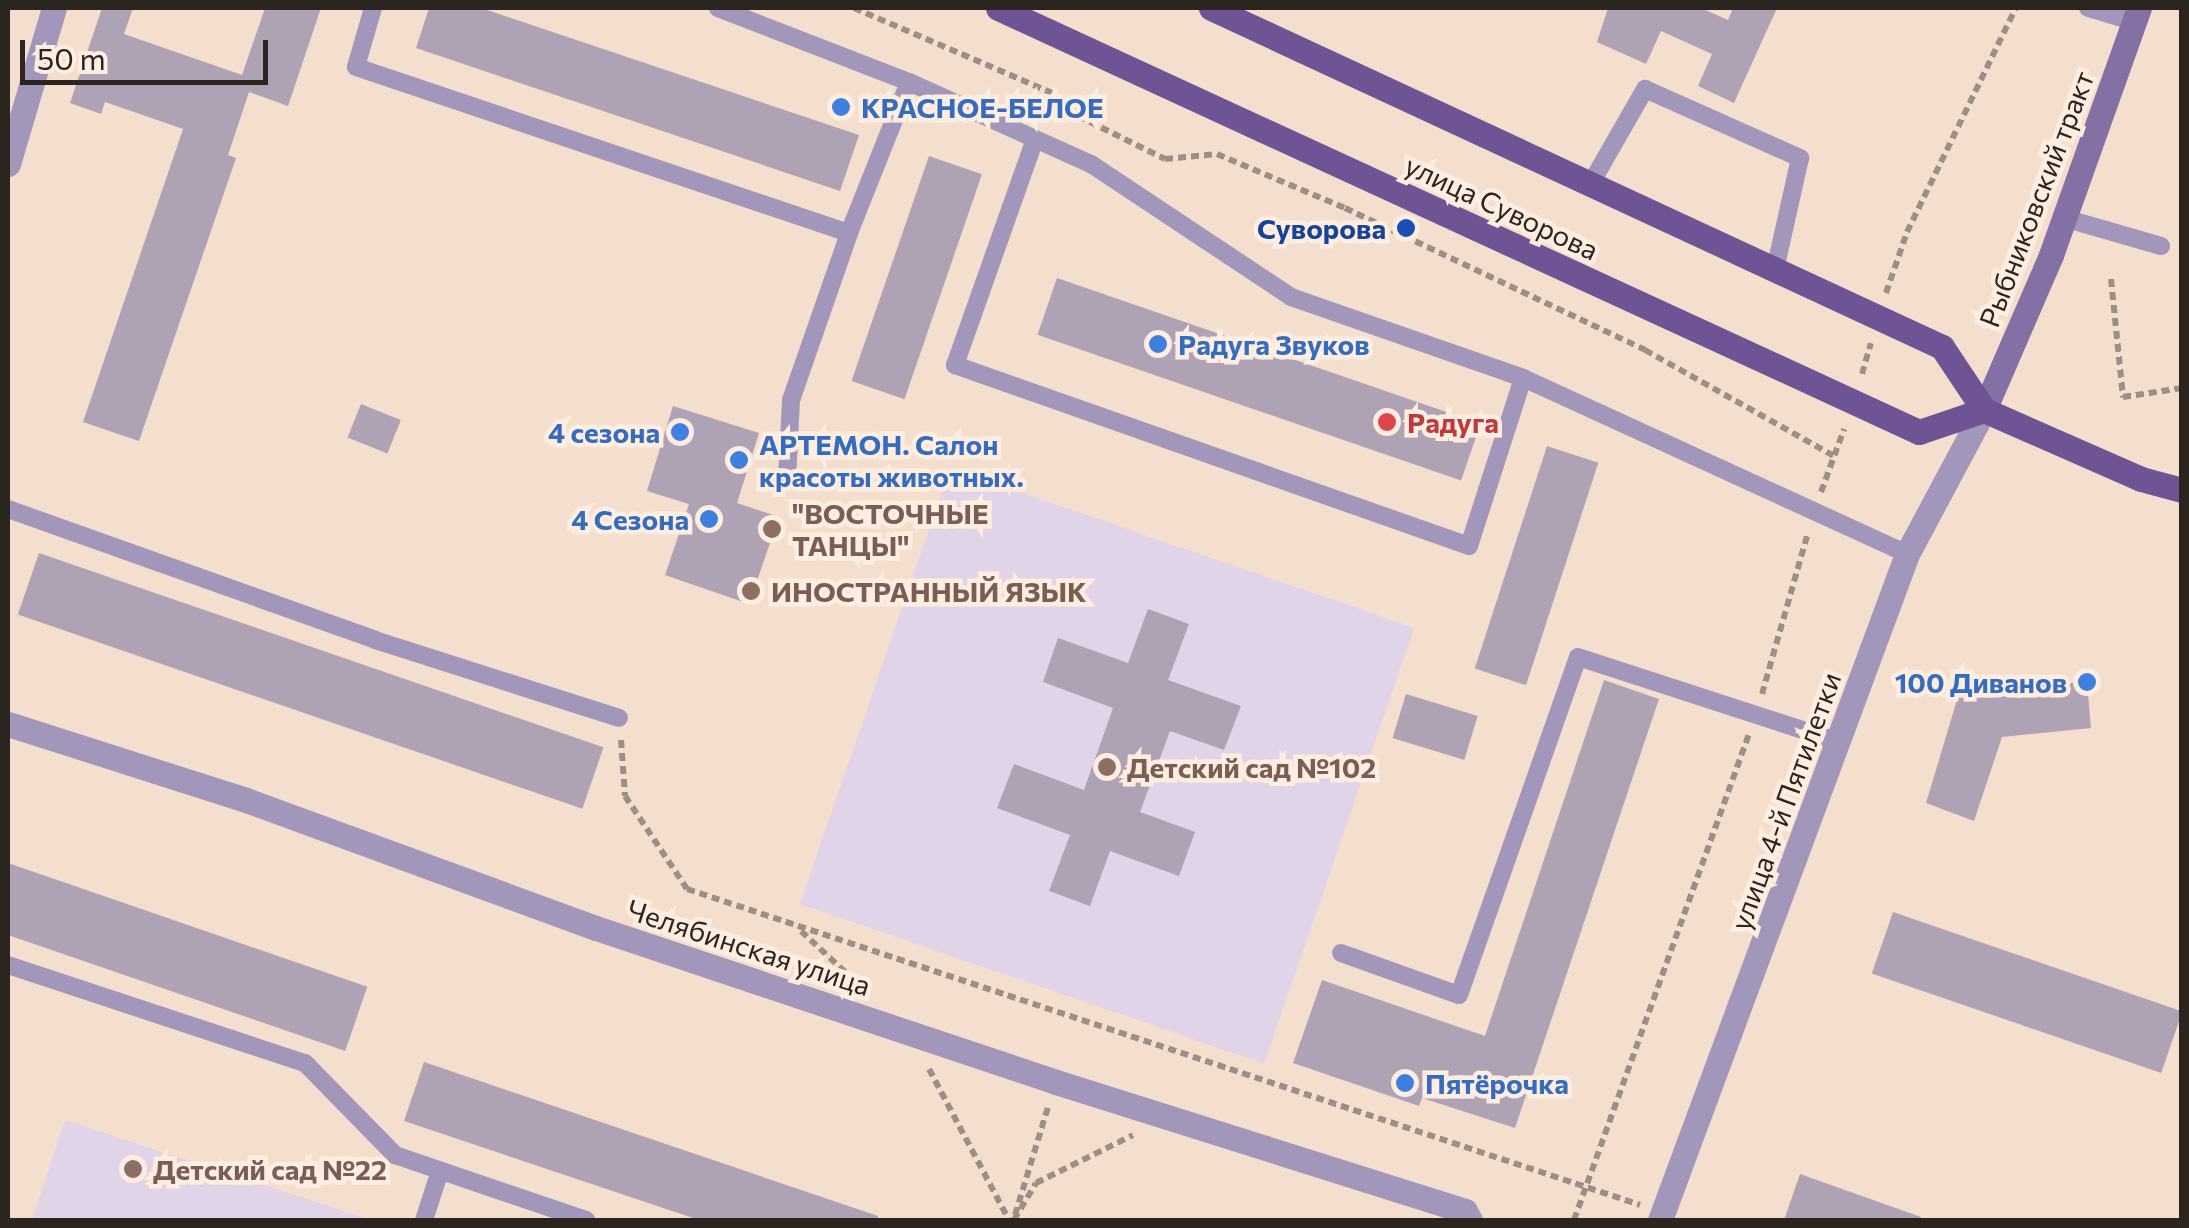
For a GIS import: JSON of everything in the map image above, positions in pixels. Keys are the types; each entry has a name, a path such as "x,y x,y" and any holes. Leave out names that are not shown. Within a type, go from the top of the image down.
{"main road":[{"name":"улица Суворова","path":"998,8 1919,432 1984,410 1942,347 1211,8"},
{"name":"Рыбниковский тракт","path":"1984,410 2064,218 2137,15"},
{"path":"1984,410 2142,479 2182,490"}],"street":[{"path":"8,164 54,8"},
{"name":"улица 4-й Пятилетки","path":"1661,1216 1908,554 1984,410"},
{"name":"Челябинская улица","path":"8,724 246,800 596,928 1056,1082 1466,1211 1470,1220"}],"lane":[{"path":"372,8 356,67 849,233"},
{"path":"718,8 908,82 1091,164 1291,297 1523,378 1812,516 1908,554"},
{"path":"2088,8 2137,15"},
{"path":"787,479 791,400 849,233 908,82"},
{"path":"1590,185 1645,89 1800,158 1774,270"},
{"path":"1035,139 954,364 1469,546 1523,378"},
{"path":"2064,218 2160,246"},
{"path":"8,509 619,718"},
{"path":"1341,953 1460,995 1578,658 1840,742"},
{"path":"8,966 305,1063 395,1155 586,1220"},
{"path":"424,1220 440,1171"}],"path":[{"path":"854,8 1052,93 1078,116 1165,160 1217,154 1345,208 1645,350 1834,456"},
{"path":"1574,1220 1756,714 1812,516 1854,402 1907,232 2016,8"},
{"path":"2111,279 2123,397 2182,388"},
{"path":"619,718 625,796 688,889 1661,1216"},
{"path":"1014,1220 1056,1082"},
{"path":"1014,1220 1036,1184 1170,1117"}],"shaded area":[{"name":"Детский сад №102","path":"950,468 1414,628 1264,1064 800,904"},
{"name":"Детский сад №22","path":"65,1120 368,1219 368,1220 32,1220"}],"building":[{"path":"102,8 133,8 124,34 242,75 265,8 321,8 288,106 249,92 228,155 236,158 139,441 83,422 183,129 105,102 101,114 70,103"},
{"path":"429,8 481,8 859,135 840,191 416,48"},
{"path":"1608,8 1701,8 1728,20 1733,8 1777,8 1734,103 1698,86 1712,54 1661,31 1646,64 1597,42"},
{"path":"929,156 982,174 904,399 852,381"},
{"path":"1057,278 1481,424 1461,481 1037,335"},
{"path":"361,404 401,420 387,453 348,437"},
{"path":"673,406 759,433 737,503 779,517 749,604 665,575 689,504 647,491"},
{"path":"1547,446 1598,463 1526,685 1475,669"},
{"path":"39,553 603,747 582,809 18,614"},
{"path":"1148,609 1189,624 1168,680 1241,706 1224,750 1170,731 1140,812 1195,832 1179,876 1110,851 1090,906 1049,891 1070,835 997,808 1014,764 1084,790 1113,708 1043,682 1058,638 1128,663"},
{"path":"1604,680 1659,699 1515,1128 1422,1098 1419,1106 1293,1063 1322,980 1485,1036"},
{"path":"2087,682 2091,728 2002,737 1974,821 1926,803 1960,690"},
{"path":"1406,694 1478,716 1464,760 1393,738"},
{"path":"8,863 367,987 345,1051 8,935"},
{"path":"1893,912 2182,1012 2161,1073 1872,973"},
{"path":"424,1062 878,1216 878,1220 699,1220 404,1121"},
{"path":"1800,1174 1921,1217 1920,1220 1784,1220"}],"place":[{"name":"КРАСНОЕ-БЕЛОЕ","path":"841,107"},
{"name":"Суворова","path":"1406,228"},
{"name":"Радуга Звуков","path":"1158,344"},
{"name":"Радуга","path":"1387,422"},
{"name":"4 сезона","path":"680,432"},
{"name":"АРТЕМОН. Салон красоты животных.","path":"739,460"},
{"name":"4 Сезона","path":"709,519"},
{"name":"\"ВОСТОЧНЫЕ ТАНЦЫ\"","path":"772,529"},
{"name":"ИНОСТРАННЫЙ ЯЗЫК","path":"751,591"},
{"name":"100 Диванов","path":"2087,682"},
{"name":"Детский сад №102","path":"1107,767"},
{"name":"Пятёрочка","path":"1405,1083"},
{"name":"Детский сад №22","path":"133,1169"}]}
